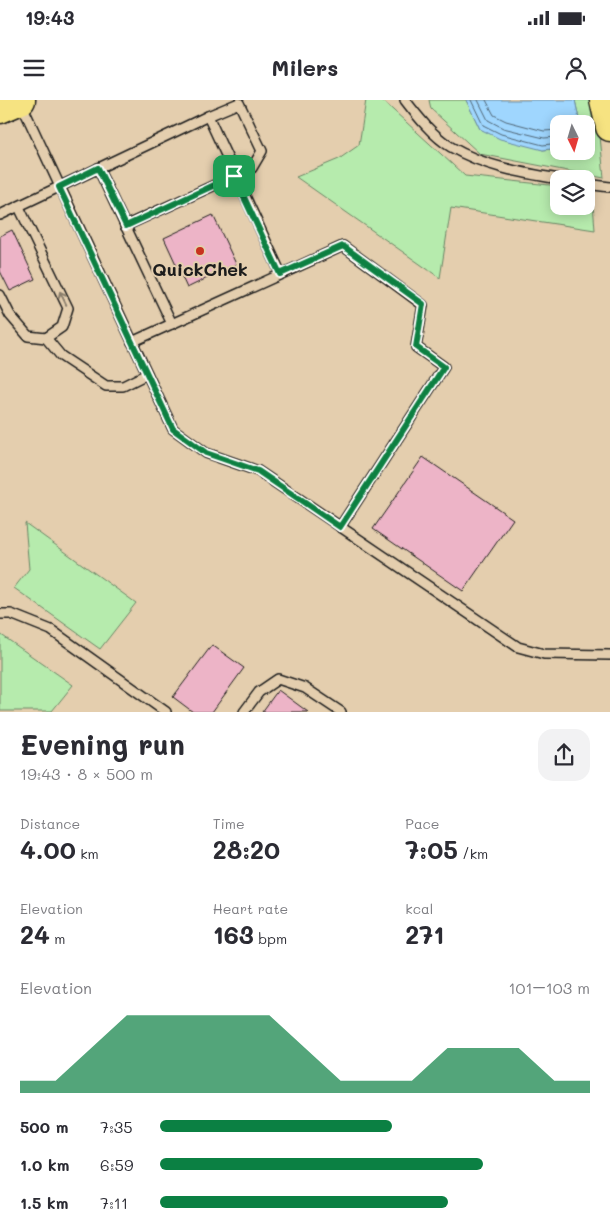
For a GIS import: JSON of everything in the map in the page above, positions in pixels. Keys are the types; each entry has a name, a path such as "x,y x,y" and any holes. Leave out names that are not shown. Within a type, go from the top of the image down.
{"highway":[{"path":"0,109 20,100"},
{"path":"604,100 610,127"}],"lane":[{"path":"20,100 173,429 206,453 258,471 518,647 544,654 610,654"},
{"path":"405,100 422,122 450,146 480,161 550,177"},
{"path":"0,216 238,101 262,151 252,168 126,226"},
{"path":"208,116 280,274"},
{"path":"98,168 172,324"},
{"path":"595,185 610,186"},
{"path":"0,295 10,315 28,336 46,338 62,327 68,308 19,207"},
{"path":"132,342 343,246 423,304 416,347 444,367 340,527"},
{"path":"46,338 61,356 106,386 123,386 147,374"},
{"path":"0,604 1,614 10,614 51,630 166,712"},
{"path":"244,712 259,692 278,679 305,688 342,712"}],"green space":[{"path":"366,100 382,100 465,176 550,185 550,215 594,215 595,230 451,208 440,278 296,177 339,159 359,145"},
{"path":"429,100 466,100 480,129 543,150 550,149 550,160 595,160 595,115 578,115 575,100 592,100 598,115 604,178 595,176 595,170 563,170 480,154 431,109"},
{"path":"25,523 136,603 100,649 14,588 29,569"},
{"path":"0,634 73,685 52,711 0,711"}],"water":[{"path":"466,100 575,100 578,115 550,115 550,149 543,150 500,139 480,129"}],"building":[{"name":"QuickChek","path":"213,215 236,264 187,288 164,238"},
{"path":"12,230 35,279 10,291 0,271 0,236"},
{"path":"423,457 513,519 463,591 373,529"},
{"path":"212,645 244,668 212,712 193,712 173,697"},
{"path":"278,690 308,712 262,712"}],"place":[{"name":"QuickChek","path":"200,251"}],"route":[{"path":"98,168 126,226 234,176 280,274 343,246 423,304 416,347 444,367 340,527 258,471 206,453 173,429 59,187 98,168"}]}
